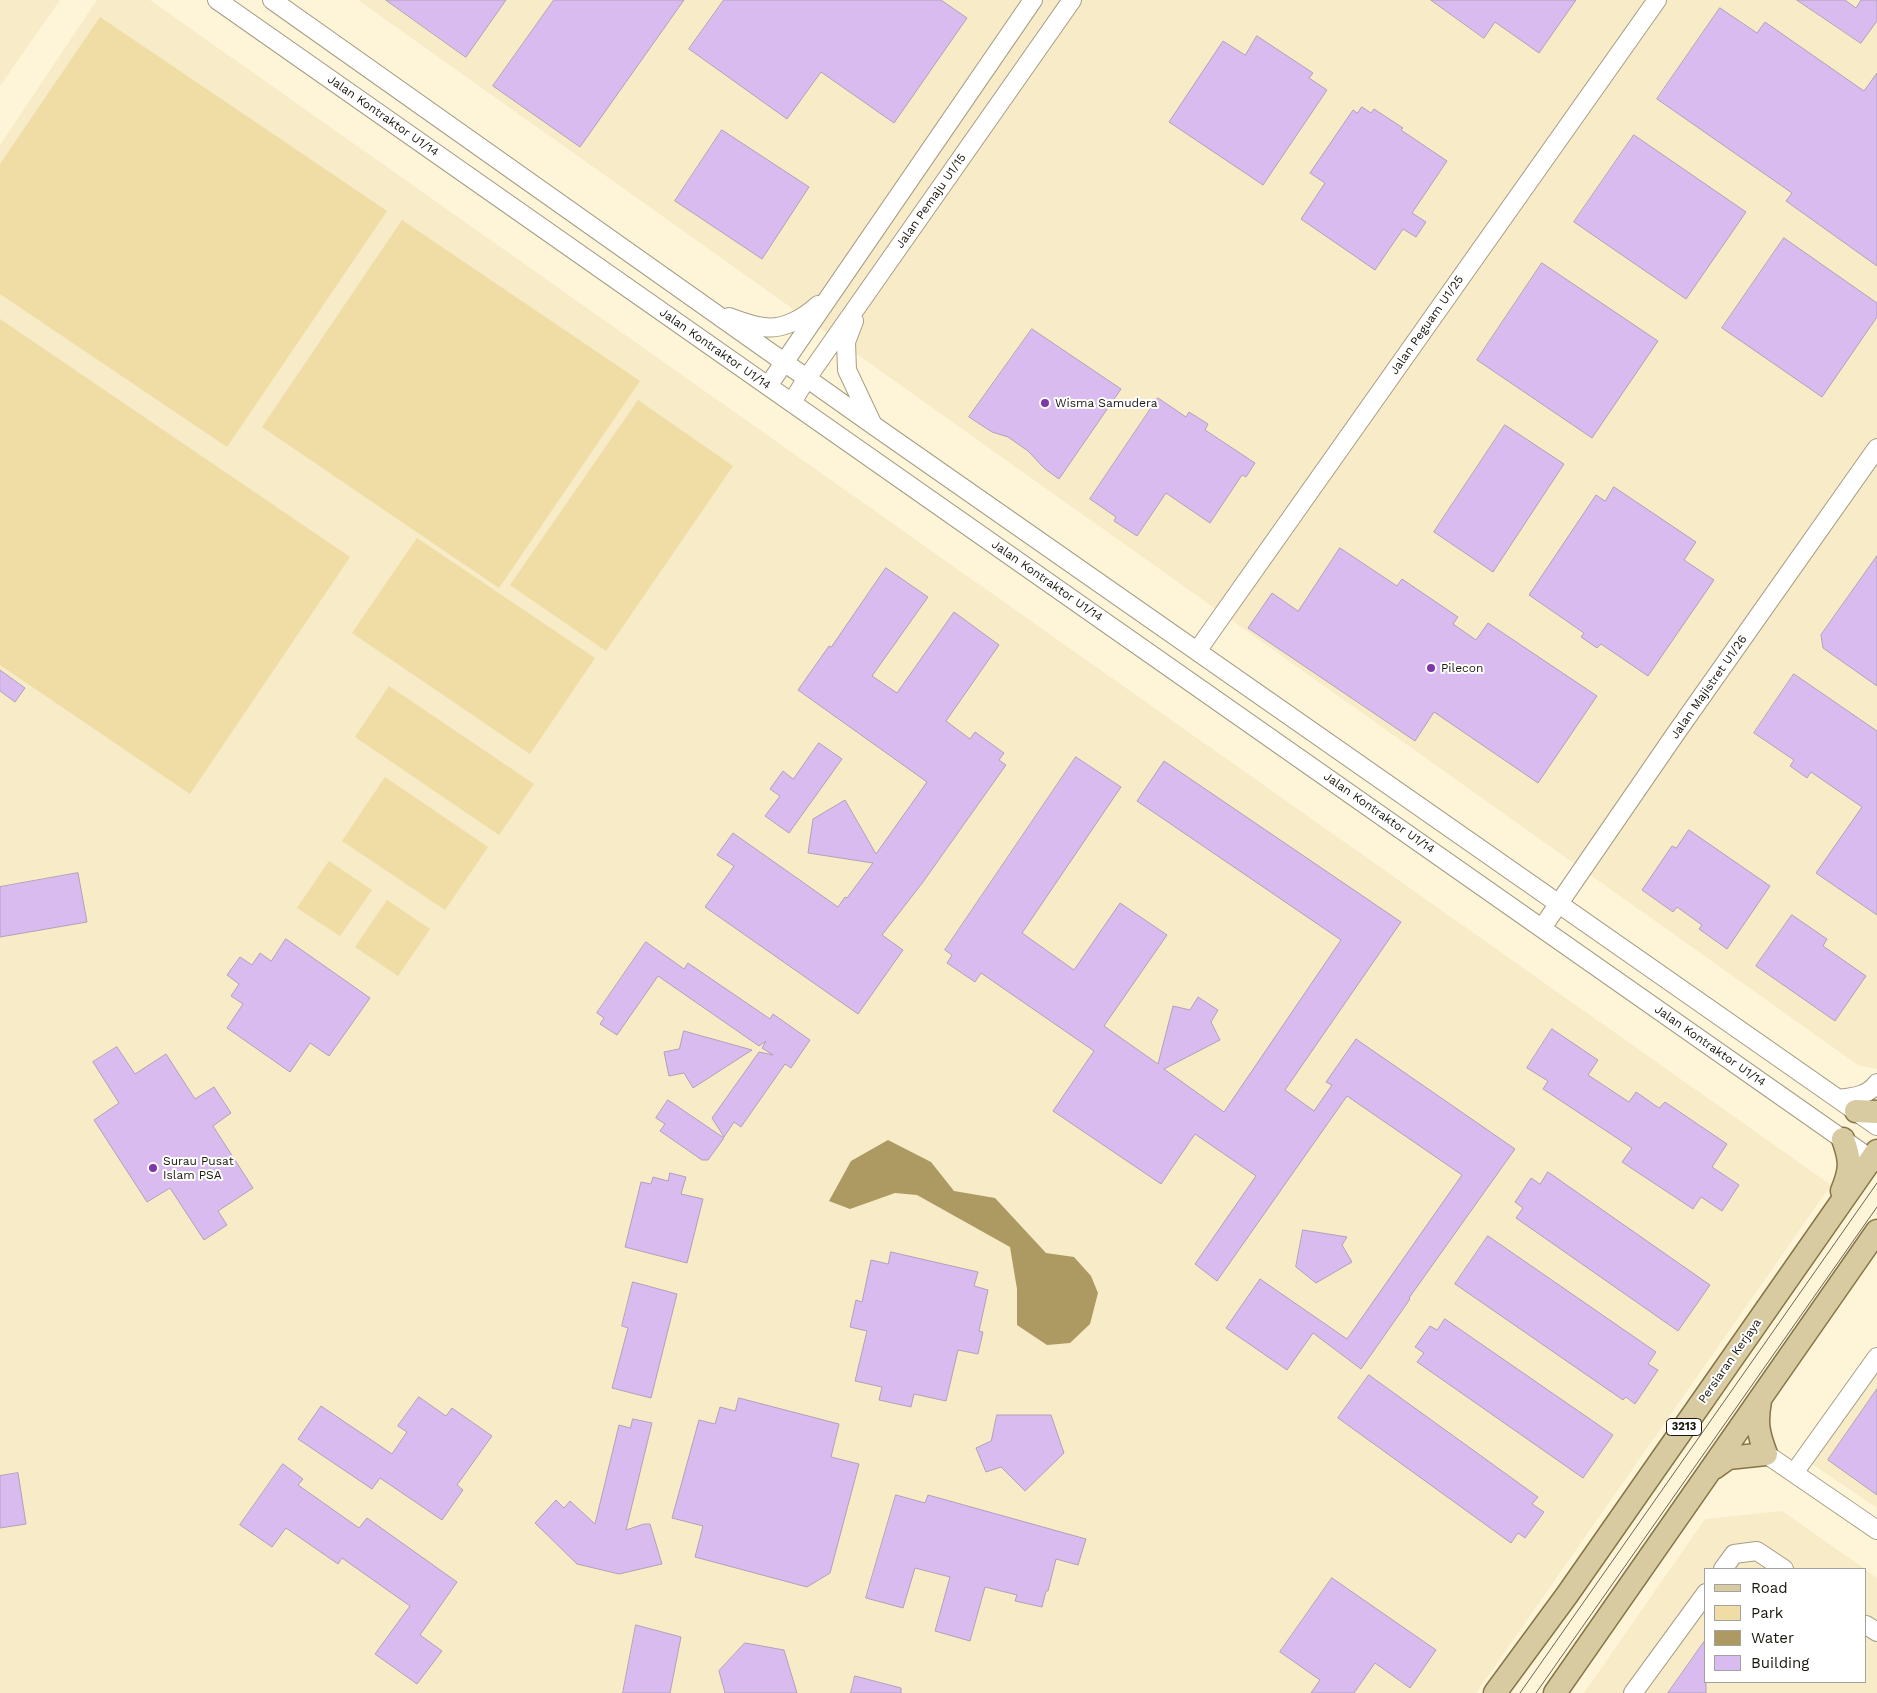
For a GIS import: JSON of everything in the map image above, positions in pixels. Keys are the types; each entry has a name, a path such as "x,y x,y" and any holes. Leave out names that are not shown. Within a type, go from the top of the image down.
{"main road":[{"path":"1792,1272 1842,1192 1850,1174 1850,1156 1843,1139"},
{"name":"Persiaran Kerjaya","path":"1495,1693 1875,1157"},
{"path":"1555,1693 1877,1231"},
{"path":"1711,1470 1728,1458 1766,1454 1758,1431 1757,1416 1760,1399"}],"street":[{"name":"Jalan Kontraktor U1/14","path":"217,0 1843,1139 1875,1157"},
{"path":"272,0 873,425 1560,904 1857,1107 1877,1126"},
{"path":"768,386 1033,0"},
{"name":"Jalan Pemaju U1/15","path":"792,402 1072,0"},
{"name":"Jalan Peguam U1/25","path":"1197,651 1657,0"},
{"path":"716,314 765,328 786,324 808,314 838,284"},
{"path":"862,300 846,342 847,370 873,425"},
{"name":"Jalan Majistret U1/26","path":"1542,928 1685,720 1877,448"},
{"path":"1857,1107 1856,1097 1873,1090 1877,1083"},
{"path":"1794,1473 1877,1357"},
{"path":"1766,1454 1877,1530"},
{"path":"1724,1568 1734,1554 1757,1551 1782,1568"},
{"path":"1633,1693 1704,1596"}],"shaded area":[{"path":"0,0 60,0 0,86"},
{"path":"97,0 150,0 1831,1185 1476,1693 0,1693 0,145"},
{"path":"358,0 1877,0 1877,1069 1858,1065"},
{"path":"1877,1371 1877,1508 1812,1464"},
{"path":"1782,1511 1864,1568 1704,1568 1704,1683 1867,1683 1867,1571 1877,1578 1877,1693 1584,1693 1705,1519"}],"green space":[{"path":"100,17 387,211 227,447 0,294 0,164"},
{"path":"402,220 640,381 499,588 262,427"},
{"path":"0,319 350,557 190,794 0,665"},
{"path":"638,400 733,466 606,651 510,585"},
{"path":"417,538 595,658 530,754 352,633"},
{"path":"389,686 534,784 499,835 355,737"},
{"path":"385,777 488,847 445,910 342,841"},
{"path":"329,861 372,890 340,936 297,908"},
{"path":"387,900 430,929 398,976 355,947"}],"water":[{"path":"888,1140 931,1162 954,1191 995,1198 1046,1253 1074,1257 1091,1276 1098,1293 1090,1324 1070,1343 1047,1345 1017,1325 1017,1289 1010,1247 917,1195 895,1193 850,1209 829,1201 851,1161"}],"building":[{"path":"386,0 506,0 466,57"},
{"path":"554,0 684,0 580,147 493,86"},
{"path":"724,0 941,0 967,18 894,123 821,72 787,119 689,49"},
{"path":"1431,0 1576,0 1539,53 1495,22 1484,38"},
{"path":"1797,0 1845,0 1856,8 1861,0 1877,0 1877,21 1861,43"},
{"path":"1720,8 1757,33 1765,22 1864,91 1877,73 1877,266 1786,201 1792,193 1657,99"},
{"path":"1257,36 1313,73 1309,78 1327,90 1263,185 1169,122 1223,41 1245,55"},
{"path":"1362,107 1371,113 1374,109 1447,161 1412,213 1426,222 1416,237 1403,229 1375,270 1301,219 1325,183 1310,173 1353,110 1357,113"},
{"path":"722,130 809,187 762,259 675,201"},
{"path":"1634,135 1746,212 1686,299 1574,222"},
{"path":"1784,238 1877,303 1877,317 1822,397 1722,328"},
{"path":"1542,263 1658,341 1592,438 1477,360"},
{"name":"Wisma Samudera","path":"1032,329 1121,389 1059,479 1045,469 1028,451 1008,437 992,432 969,417"},
{"path":"1158,398 1186,417 1189,412 1208,424 1205,430 1255,463 1246,477 1242,475 1210,523 1166,493 1137,536 1114,521 1116,517 1090,499"},
{"path":"1505,425 1564,464 1493,572 1434,532"},
{"path":"1614,487 1696,542 1684,560 1714,580 1648,676 1601,644 1597,648 1581,637 1584,633 1529,595 1596,495 1605,501"},
{"name":"Pilecon","path":"1340,548 1397,586 1402,579 1458,617 1453,624 1476,640 1488,623 1597,696 1538,783 1434,712 1415,741 1248,628 1272,593 1298,611"},
{"path":"1877,556 1877,686 1823,648 1821,635"},
{"path":"886,568 928,597 872,676 897,693 954,612 999,645 946,721 970,739 975,732 1004,753 999,760 1006,765 923,882 882,935 903,950 858,1014 705,907 734,866 717,855 733,833 838,907 873,863 808,853 813,819 845,800 876,854 927,782 798,690 829,646 831,647"},
{"path":"0,670 25,688 15,702 0,691"},
{"path":"1794,674 1877,731 1877,915 1816,873 1862,807 1811,772 1807,778 1790,766 1794,760 1754,733"},
{"path":"819,743 842,759 789,833 765,816 780,796 770,789 783,771 793,779"},
{"path":"1076,757 1121,787 1022,933 1074,970 1120,903 1167,935 1104,1026 1158,1064 1173,1006 1190,1010 1198,997 1218,1010 1211,1022 1220,1040 1164,1069 1224,1112 1341,940 1137,801 1164,761 1401,922 1285,1090 1314,1111 1332,1085 1326,1082 1356,1039 1515,1149 1361,1369 1313,1333 1287,1370 1226,1328 1260,1279 1347,1339 1462,1175 1347,1096 1217,1281 1195,1264 1256,1176 1195,1134 1161,1184 1053,1111 1094,1051 981,973 975,982 947,963 952,955 945,950"},
{"path":"1689,830 1770,886 1727,949 1699,929 1702,925 1677,907 1673,912 1642,890 1672,846 1676,848"},
{"path":"78,873 87,922 0,937 0,887"},
{"path":"1792,915 1827,939 1823,946 1866,976 1835,1021 1756,966"},
{"path":"286,939 370,998 329,1056 310,1043 290,1072 227,1028 243,1004 231,996 239,984 227,975 240,957 252,965 260,953 271,961"},
{"path":"646,942 684,969 688,963 770,1019 773,1014 810,1040 791,1068 785,1064 741,1127 734,1122 724,1137 712,1118 759,1052 773,1055 762,1048 766,1041 759,1046 658,976 617,1035 600,1024 604,1018 597,1013"},
{"path":"1552,1029 1598,1060 1588,1075 1629,1102 1636,1092 1659,1108 1665,1102 1727,1144 1712,1167 1739,1185 1722,1211 1701,1197 1693,1209 1622,1162 1632,1148 1543,1089 1548,1081 1527,1068"},
{"path":"684,1031 752,1050 693,1088 684,1073 669,1076 664,1052 679,1049"},
{"path":"117,1047 135,1074 166,1054 195,1099 214,1087 231,1113 213,1126 253,1188 218,1211 227,1225 204,1240 170,1188 147,1202 94,1120 119,1103 93,1062"},
{"path":"668,1100 724,1138 708,1160 702,1160 660,1131 665,1124 656,1118"},
{"path":"1548,1172 1710,1285 1678,1331 1516,1218 1523,1208 1515,1202 1531,1178 1540,1184"},
{"path":"670,1173 686,1177 681,1194 703,1199 687,1263 625,1247 641,1182 651,1184 653,1177 668,1181"},
{"path":"1303,1230 1347,1237 1342,1245 1352,1262 1316,1283 1296,1267"},
{"path":"1488,1236 1656,1352 1648,1364 1658,1370 1635,1404 1626,1397 1623,1400 1455,1284"},
{"path":"891,1252 978,1272 974,1286 988,1290 979,1331 983,1332 978,1354 958,1350 946,1401 914,1394 911,1407 879,1400 882,1387 855,1381 867,1331 850,1327 856,1300 862,1302 871,1260 888,1264"},
{"path":"633,1282 677,1294 651,1398 612,1388 628,1328 622,1326"},
{"path":"1445,1319 1613,1435 1583,1478 1417,1362 1424,1353 1415,1347 1430,1326 1437,1330"},
{"path":"1369,1375 1538,1497 1532,1504 1544,1512 1525,1538 1518,1533 1511,1543 1338,1418"},
{"path":"1877,1389 1877,1495 1828,1460"},
{"path":"419,1397 446,1416 452,1408 492,1436 457,1485 463,1490 442,1520 380,1478 372,1489 298,1439 321,1406 392,1454 407,1432 398,1426"},
{"path":"739,1398 839,1424 831,1457 859,1464 830,1573 807,1587 695,1557 703,1526 672,1518 699,1420 715,1424 720,1407 735,1411"},
{"path":"997,1415 1051,1415 1064,1453 1025,1491 1001,1467 986,1472 976,1448 991,1441"},
{"path":"633,1419 652,1423 626,1530 650,1524 662,1564 619,1574 577,1564 535,1523 556,1500 564,1508 570,1501 595,1524 619,1425 630,1428"},
{"path":"283,1464 303,1479 298,1485 359,1528 367,1518 457,1582 420,1635 442,1651 417,1684 375,1654 410,1606 342,1558 338,1564 286,1528 272,1547 240,1525"},
{"path":"18,1473 26,1524 0,1528 0,1476"},
{"path":"896,1495 925,1503 928,1495 1086,1539 1078,1565 1056,1559 1042,1607 1015,1601 1017,1595 985,1587 970,1641 935,1631 950,1577 915,1568 903,1608 866,1598"},
{"path":"1332,1578 1436,1650 1410,1688 1375,1663 1354,1693 1311,1693 1320,1680 1280,1652"},
{"path":"636,1625 681,1637 670,1693 623,1693"},
{"path":"1704,1642 1704,1683 1706,1683 1706,1693 1668,1693"},
{"path":"745,1643 784,1650 797,1693 725,1693 719,1671"},
{"path":"855,1676 901,1688 901,1693 851,1693"}],"tram line":[{"path":"1520,1693 1877,1183"},
{"path":"1536,1693 1877,1207"}],"place":[{"name":"Wisma Samudera","path":"1045,403"},
{"name":"Pilecon","path":"1431,668"},
{"name":"Surau Pusat Islam PSA","path":"153,1168"}]}
